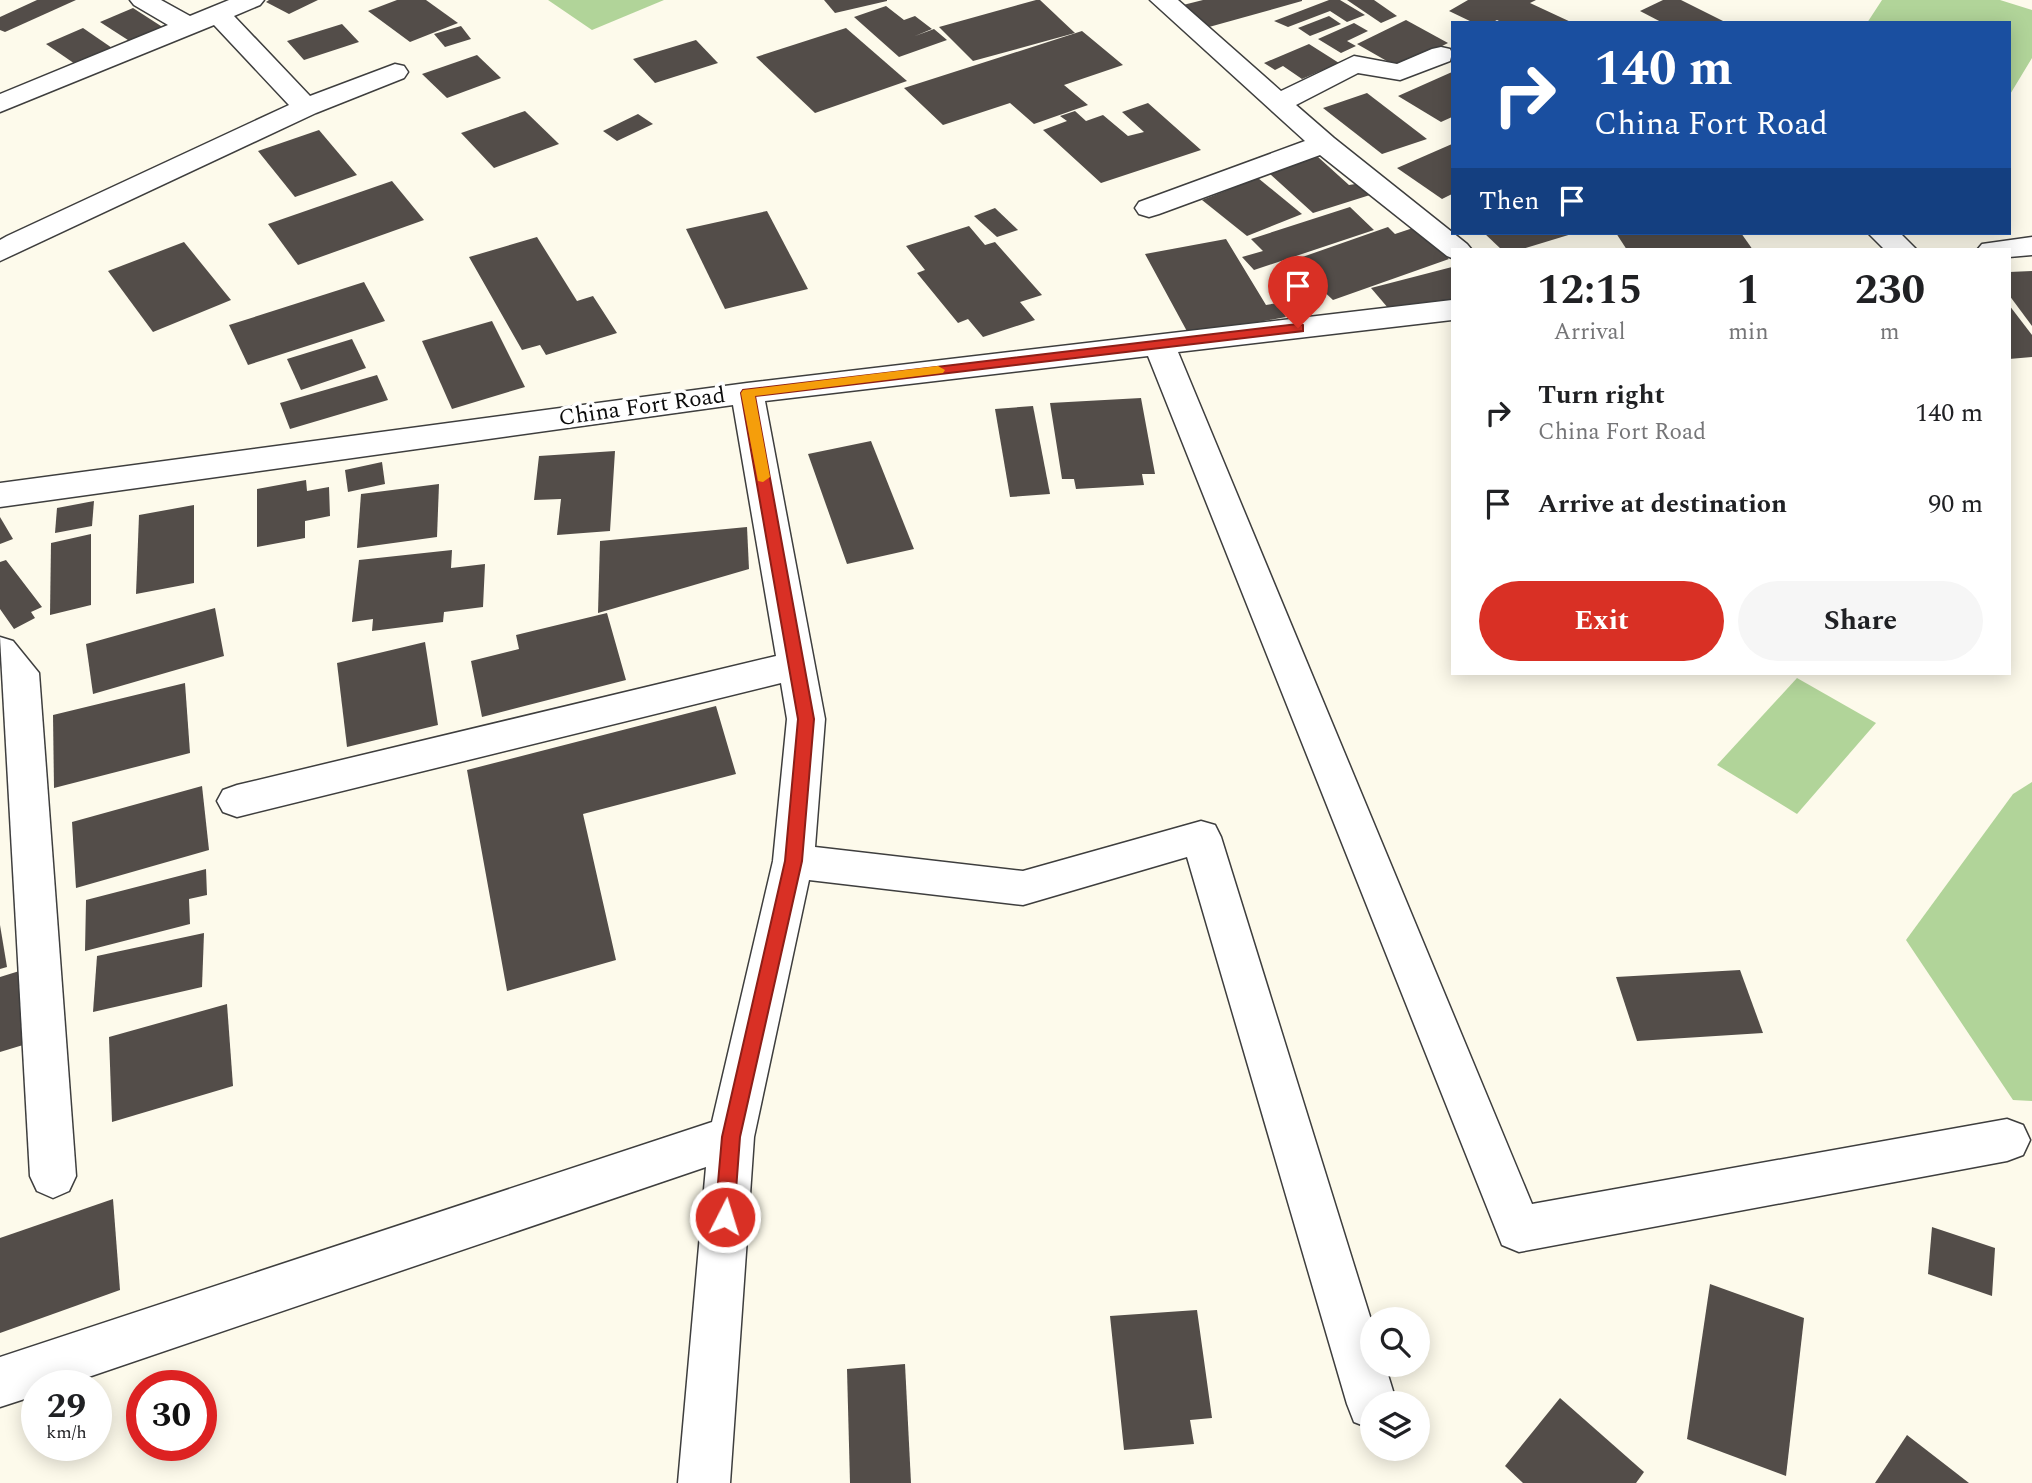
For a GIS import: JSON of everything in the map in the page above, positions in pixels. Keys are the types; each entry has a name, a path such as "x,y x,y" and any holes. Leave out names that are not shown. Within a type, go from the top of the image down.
{"street":[{"path":"143,0 188,26"},
{"path":"0,104 251,0"},
{"path":"1163,0 1324,144 1454,248"},
{"path":"218,14 306,107"},
{"path":"1277,104 1354,65 1400,72 1441,55"},
{"path":"0,252 306,107 395,72"},
{"path":"1149,208 1324,144"},
{"path":"1885,235 1900,248"},
{"path":"2011,248 2032,246"},
{"name":"China Fort Road","path":"0,495 747,393 1451,310"},
{"path":"1159,344 1519,1229 2007,1140"},
{"path":"704,1483 731,1137 793,861 806,719 747,393"},
{"path":"0,651 20,673 53,1176"},
{"path":"237,801 797,665"},
{"path":"793,861 1023,888 1201,837 1368,1391"},
{"path":"0,1382 731,1137"}],"green space":[{"path":"548,0 664,0 592,30"},
{"path":"1882,0 2000,0 2032,10 2032,58 2011,93 2011,21 1868,21"},
{"path":"1797,678 1876,723 1797,814 1717,765"},
{"path":"2032,782 2032,1101 2013,1100 1906,940 2013,794"}],"building":[{"path":"37,0 76,0 5,32 0,30 0,17"},
{"path":"318,0 289,14 266,2"},
{"path":"397,0 426,0 458,23 410,42 368,11"},
{"path":"824,0 887,0 887,1 835,13"},
{"path":"1040,0 1075,33 973,61 939,27"},
{"path":"1203,0 1302,1 1209,27 1183,5"},
{"path":"1329,0 1340,0 1365,15 1347,22 1330,11 1288,27 1274,21"},
{"path":"1347,0 1374,0 1397,16 1381,23"},
{"path":"1468,0 1536,0 1530,3 1569,21 1470,21 1449,11"},
{"path":"1663,0 1681,0 1723,21 1659,21 1640,11"},
{"path":"886,6 904,20 915,16 932,29 915,36 934,29 947,40 899,57 854,17"},
{"path":"133,8 164,28 131,42 100,22"},
{"path":"1329,16 1341,24 1310,36 1298,28"},
{"path":"1406,20 1448,43 1399,68 1357,44"},
{"path":"1354,23 1368,31 1347,41 1356,46 1341,53 1318,39"},
{"path":"342,24 359,42 304,60 287,41"},
{"path":"461,26 471,39 445,47 434,34"},
{"path":"83,28 115,50 78,66 46,44"},
{"path":"846,28 907,81 815,113 756,57"},
{"path":"1082,31 1123,65 1064,85 1088,105 1034,124 1010,103 943,125 904,88"},
{"path":"696,40 718,63 655,83 633,59"},
{"path":"1309,44 1339,63 1302,79 1283,66 1275,70 1264,63"},
{"path":"477,55 501,78 447,98 422,74"},
{"path":"1451,72 1451,117 1441,122 1398,96"},
{"path":"1367,93 1427,139 1382,154 1323,108"},
{"path":"1148,103 1201,150 1101,183 1043,130 1067,121 1060,116 1075,111 1086,121 1103,115 1128,136 1144,132 1122,112"},
{"path":"525,111 559,144 494,168 461,133"},
{"path":"638,114 653,124 617,141 603,131"},
{"path":"319,130 357,175 295,197 258,151"},
{"path":"1451,144 1451,194 1442,199 1397,168"},
{"path":"1318,157 1349,185 1362,183 1370,195 1313,213 1269,173"},
{"path":"1258,178 1302,214 1247,236 1202,200"},
{"path":"392,181 424,220 298,265 268,224"},
{"path":"1350,207 1374,230 1254,270 1242,257 1263,251 1251,239"},
{"path":"995,208 1018,230 997,237 974,216"},
{"path":"767,211 808,289 725,309 686,229"},
{"path":"969,226 985,245 995,242 1042,295 1020,302 1035,320 983,337 968,319 958,323 917,273 925,270 906,246"},
{"path":"1388,227 1395,234 1413,228 1449,259 1333,300 1291,261"},
{"path":"1486,235 1568,235 1526,248 1500,248"},
{"path":"1617,235 1742,235 1752,248 1626,248"},
{"path":"537,237 577,301 593,296 617,333 546,355 540,345 522,350 469,257"},
{"path":"1226,239 1266,305 1277,303 1286,317 1189,335 1145,254"},
{"path":"184,242 231,300 153,332 108,271"},
{"path":"1451,267 1451,299 1394,315 1371,288"},
{"path":"2032,271 2032,326 2011,298 2011,272"},
{"path":"364,282 385,321 248,365 229,325"},
{"path":"2011,308 2032,335 2032,357 2011,359"},
{"path":"492,321 525,387 452,409 422,341"},
{"path":"352,339 366,368 301,390 287,359"},
{"path":"377,375 388,400 290,429 280,403"},
{"path":"1141,398 1155,474 1142,474 1144,485 1076,489 1074,479 1062,479 1050,403"},
{"path":"1033,406 1050,494 1010,497 995,409"},
{"path":"871,441 914,549 847,564 808,454"},
{"path":"615,451 610,531 557,535 561,499 534,500 539,456"},
{"path":"382,462 385,484 348,492 345,470"},
{"path":"306,480 307,491 329,487 330,516 305,521 305,538 257,547 257,489"},
{"path":"439,484 437,537 357,548 361,494"},
{"path":"94,501 92,526 55,533 57,508"},
{"path":"194,505 194,583 136,594 139,515"},
{"path":"0,517 13,539 0,544"},
{"path":"747,527 749,569 598,613 600,541"},
{"path":"91,534 91,605 50,615 51,543"},
{"path":"452,550 451,568 485,564 483,607 444,612 443,622 372,631 373,619 352,622 359,560"},
{"path":"6,560 42,607 31,612 35,618 14,629 0,609 0,562"},
{"path":"215,608 224,656 93,694 86,644"},
{"path":"607,613 626,680 482,717 471,661 519,649 516,635"},
{"path":"425,642 438,725 347,747 337,663"},
{"path":"185,683 190,753 54,788 53,715"},
{"path":"716,706 736,774 583,814 616,960 507,991 467,770"},
{"path":"202,786 209,850 76,888 72,822"},
{"path":"206,869 207,895 189,899 190,924 85,951 86,900"},
{"path":"0,925 7,967 0,969"},
{"path":"204,933 202,987 93,1012 97,956"},
{"path":"29,968 33,1042 0,1052 0,977"},
{"path":"1740,970 1763,1033 1637,1041 1616,977"},
{"path":"227,1004 233,1086 112,1122 109,1037"},
{"path":"113,1199 120,1290 0,1333 0,1238"},
{"path":"1932,1227 1995,1248 1992,1296 1928,1274"},
{"path":"1710,1284 1804,1318 1786,1476 1687,1439"},
{"path":"1197,1310 1212,1418 1190,1420 1194,1444 1124,1450 1110,1316"},
{"path":"905,1364 911,1483 850,1483 847,1369"},
{"path":"1560,1398 1644,1472 1636,1483 1523,1483 1505,1466"},
{"path":"1907,1435 1969,1483 1875,1483"}],"slow traffic":[{"path":"763,477 747,393 938,370"}],"route":[{"path":"725,1217 731,1137 793,861 806,719 747,393 1298,328"}]}
